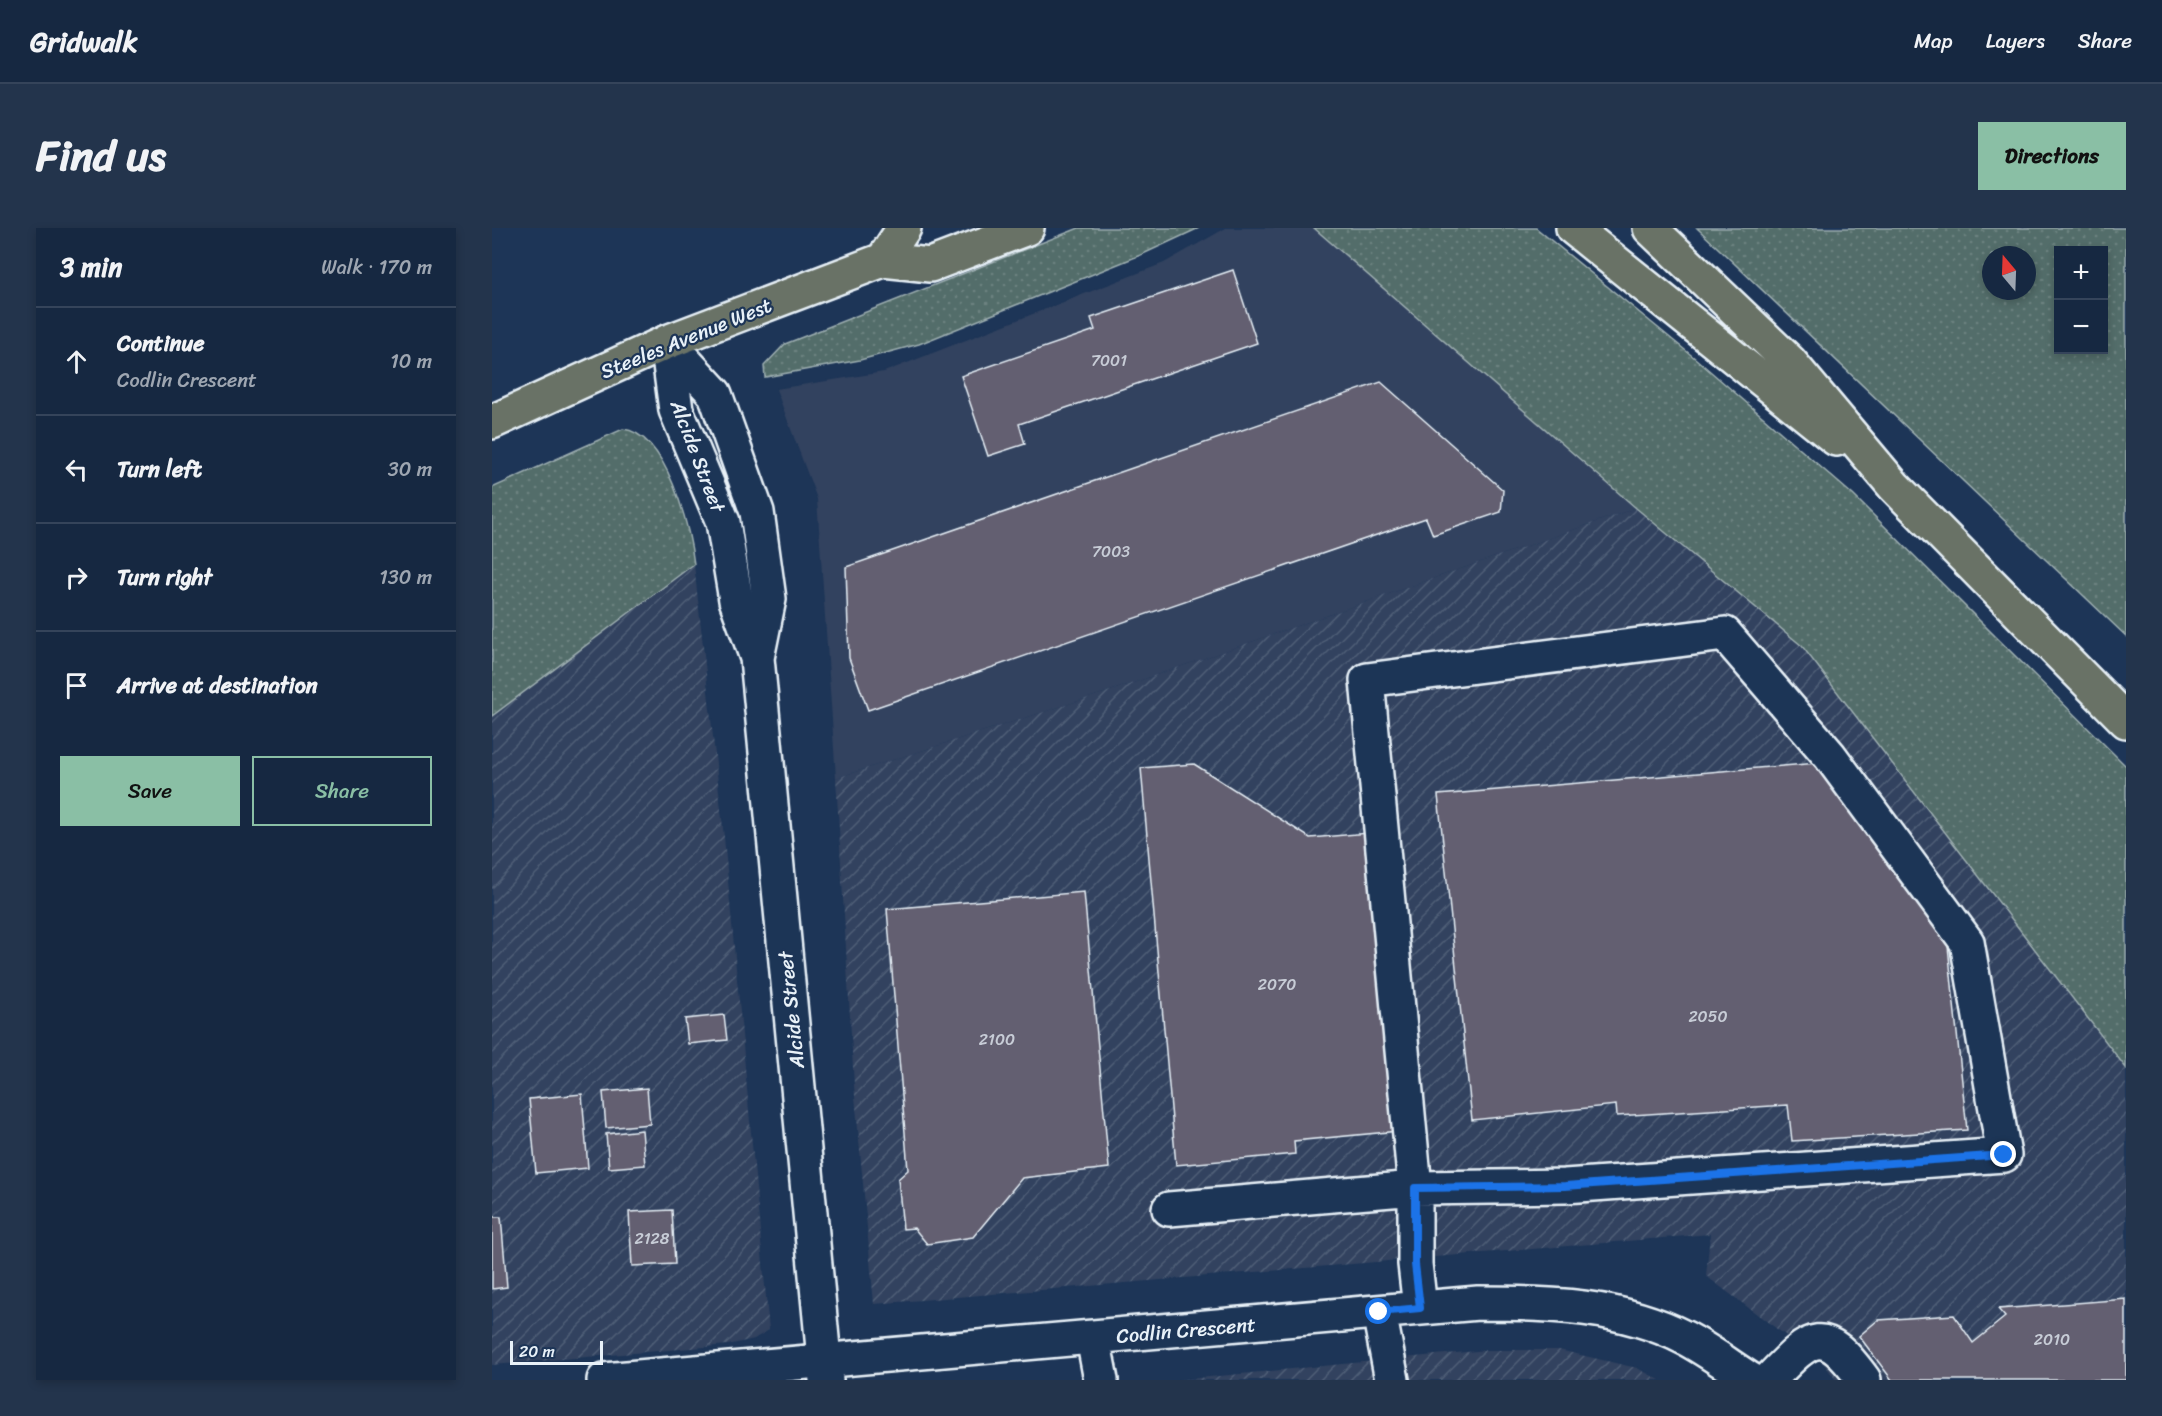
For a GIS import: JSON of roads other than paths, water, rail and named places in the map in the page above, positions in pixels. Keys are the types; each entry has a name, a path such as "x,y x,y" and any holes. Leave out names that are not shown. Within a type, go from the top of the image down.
{"main road":[{"path":"883,260 904,228"},
{"name":"Steeles Avenue West","path":"492,422 667,342 883,260 930,265 1027,228"},
{"path":"1573,228 1894,486"},
{"path":"1650,228 1790,362 1894,486 2126,721"}],"street":[{"name":"Alcide Street","path":"667,342 715,394 757,512 769,599 757,658 825,1371"},
{"path":"1169,1209 1415,1188 1565,1186 2004,1155 1967,942 1830,756 1725,634 1367,680 1415,1188 1415,1264 1420,1308"},
{"name":"Codlin Crescent","path":"604,1380 825,1371 1093,1338 1478,1303 1531,1303 1588,1308 1621,1315 1683,1337 1752,1379"},
{"path":"1379,1312 1392,1380"},
{"path":"1093,1338 1101,1380"},
{"path":"1752,1379 1818,1341 1830,1343 1842,1351 1864,1380"}]}
